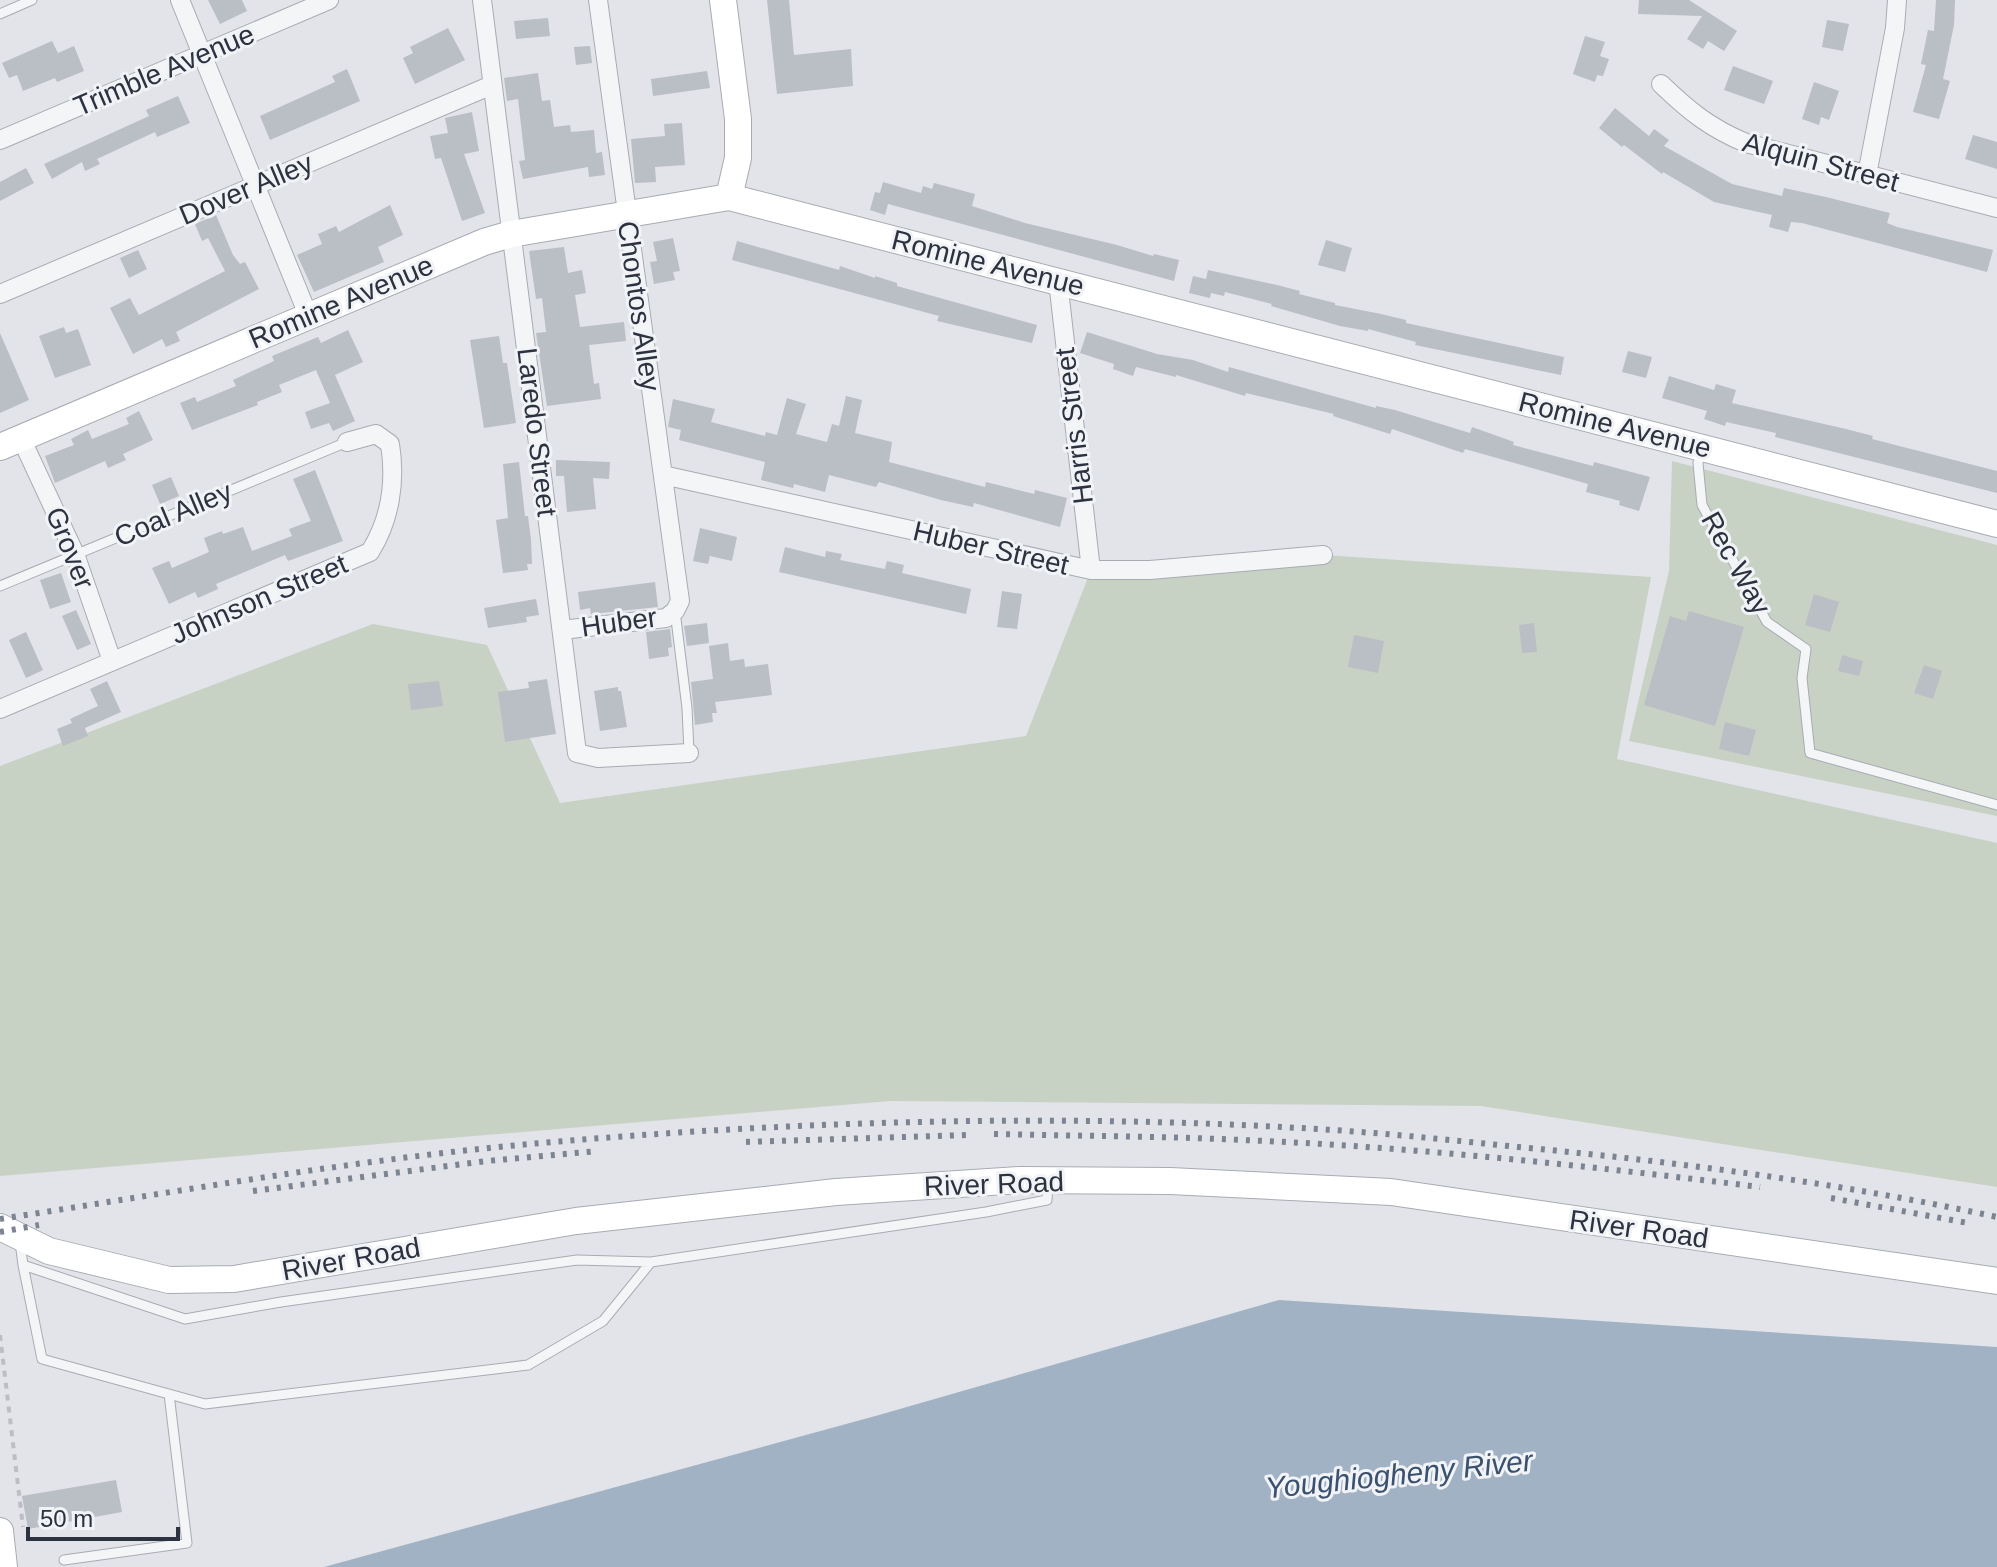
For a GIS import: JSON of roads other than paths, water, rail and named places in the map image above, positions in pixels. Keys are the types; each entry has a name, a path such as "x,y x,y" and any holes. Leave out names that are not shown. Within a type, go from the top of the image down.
{"street":[{"path":"180,0 308,315"},
{"name":"Trimble Avenue","path":"0,140 329,0"},
{"name":"Laredo Street","path":"482,0 577,753 598,758 689,753"},
{"name":"Chontos Alley","path":"598,0 680,601 675,611"},
{"path":"723,0 738,119 738,158 729,197"},
{"path":"1867,175 1895,28 1897,0"},
{"name":"Alquin Street","path":"1661,84 1696,118 1746,143 1997,208"},
{"name":"Dover Alley","path":"0,294 492,85"},
{"name":"Romine Avenue","path":"11,442 484,242 511,234 729,197 1997,524"},
{"name":"Harris Street","path":"1058,281 1091,570"},
{"name":"Johnson Street","path":"0,709 370,552 383,532 390,503 393,462 390,444 376,434 347,442"},
{"name":"Grover","path":"11,442 75,554 112,661"},
{"name":"Huber Street","path":"663,475 1091,570 1150,570 1323,555"},
{"name":"Huber","path":"562,630 666,618 675,611"},
{"name":"River Road","path":"9,1231 49,1251 169,1280 234,1279 576,1221 836,1192 1048,1180 1170,1181 1391,1192 1997,1281"},
{"path":"4,1567 12,1534"}],"lane":[{"path":"0,14 32,0"},
{"name":"Coal Alley","path":"0,586 347,442"},
{"name":"Rec Way","path":"1702,448 1698,463 1702,505 1767,622 1806,649 1802,678 1810,753 1997,805"},
{"path":"675,611 687,708 689,753"},
{"path":"23,1265 185,1319 281,1302 577,1260 651,1262 986,1212 1047,1200 1048,1180"},
{"path":"9,1231 23,1265 42,1359 205,1404 528,1365 603,1321 651,1262"},
{"path":"64,1560 187,1543 169,1394"}],"water":[{"name":"Youghiogheny River","path":"1279,1300 1997,1347 1997,1567 324,1567 879,1415"}],"railway":[{"path":"0,1219 330,1168 530,1144 824,1125 1022,1121 1219,1124 1443,1139 1759,1175 1997,1217"},
{"path":"994,1134 1211,1139 1372,1147 1760,1187"},
{"path":"746,1142 966,1135"},
{"path":"253,1191 487,1161 598,1151"},
{"path":"1831,1198 1968,1223"},
{"path":"0,1232 39,1225"}]}
